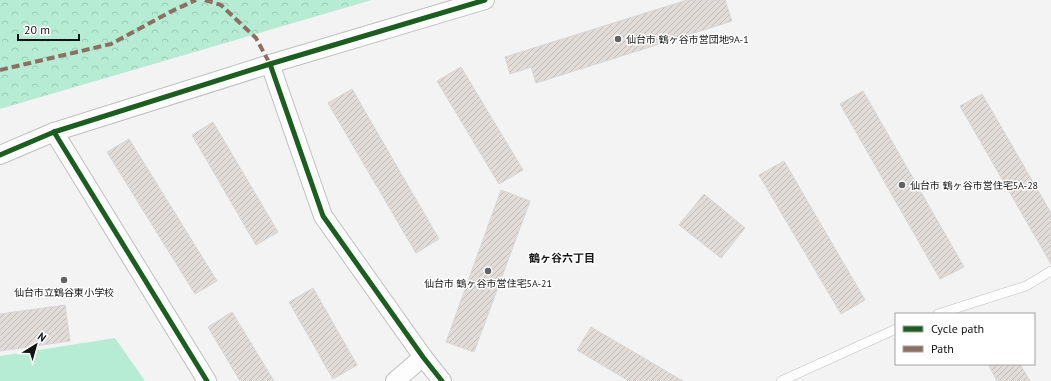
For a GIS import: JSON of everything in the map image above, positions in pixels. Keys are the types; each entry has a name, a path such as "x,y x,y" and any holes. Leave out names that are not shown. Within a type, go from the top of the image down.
{"street":[{"path":"0,155 54,132 270,64 485,0"},
{"path":"270,64 323,216 423,357 442,381"},
{"path":"54,132 207,381"},
{"path":"395,381 423,357"}],"lane":[{"path":"941,313 1026,286 1051,271"},
{"path":"781,381 895,329"}],"green space":[{"path":"0,0 372,0 0,109"},
{"path":"115,338 145,381 0,381 0,356"}],"building":[{"name":"仙台市 鶴ヶ谷市営団地9A-1","path":"687,0 725,0 732,21 536,83 531,67 510,74 505,57"},
{"path":"461,67 523,170 499,184 437,81"},
{"path":"352,89 439,239 416,253 328,103"},
{"name":"仙台市 鶴ヶ谷市営住宅5A-28","path":"863,91 964,267 940,279 840,104"},
{"path":"982,94 1051,213 1051,264 960,106"},
{"path":"213,122 278,232 256,245 192,135"},
{"path":"129,139 217,281 195,294 107,152"},
{"path":"784,161 865,300 841,314 759,175"},
{"name":"仙台市 鶴ヶ谷市営住宅5A-21","path":"501,190 530,201 474,352 446,342"},
{"path":"704,194 745,228 721,258 679,225"},
{"path":"313,288 357,365 333,379 289,302"},
{"path":"65,305 70,341 0,351 0,314"},
{"path":"232,312 274,381 240,381 208,327"},
{"path":"591,327 683,381 629,381 577,350"},
{"path":"989,365 1021,365 1030,381 997,381"}],"marked path":[{"path":"0,70 111,44 172,11 196,0"},
{"path":"205,0 221,5 256,38 270,64"}],"cycle path":[{"path":"0,155 54,132 270,64 485,0"},
{"path":"270,64 323,216 423,357 442,381"},
{"path":"54,132 207,381"}],"place":[{"name":"仙台市 鶴ヶ谷市営団地9A-1","path":"618,39"},
{"name":"仙台市 鶴ヶ谷市営住宅5A-28","path":"902,185"},
{"name":"仙台市 鶴ヶ谷市営住宅5A-21","path":"488,271"},
{"name":"仙台市立鶴谷東小学校","path":"64,280"}],"district":[{"name":"鶴ヶ谷六丁目","path":"562,258"}]}
